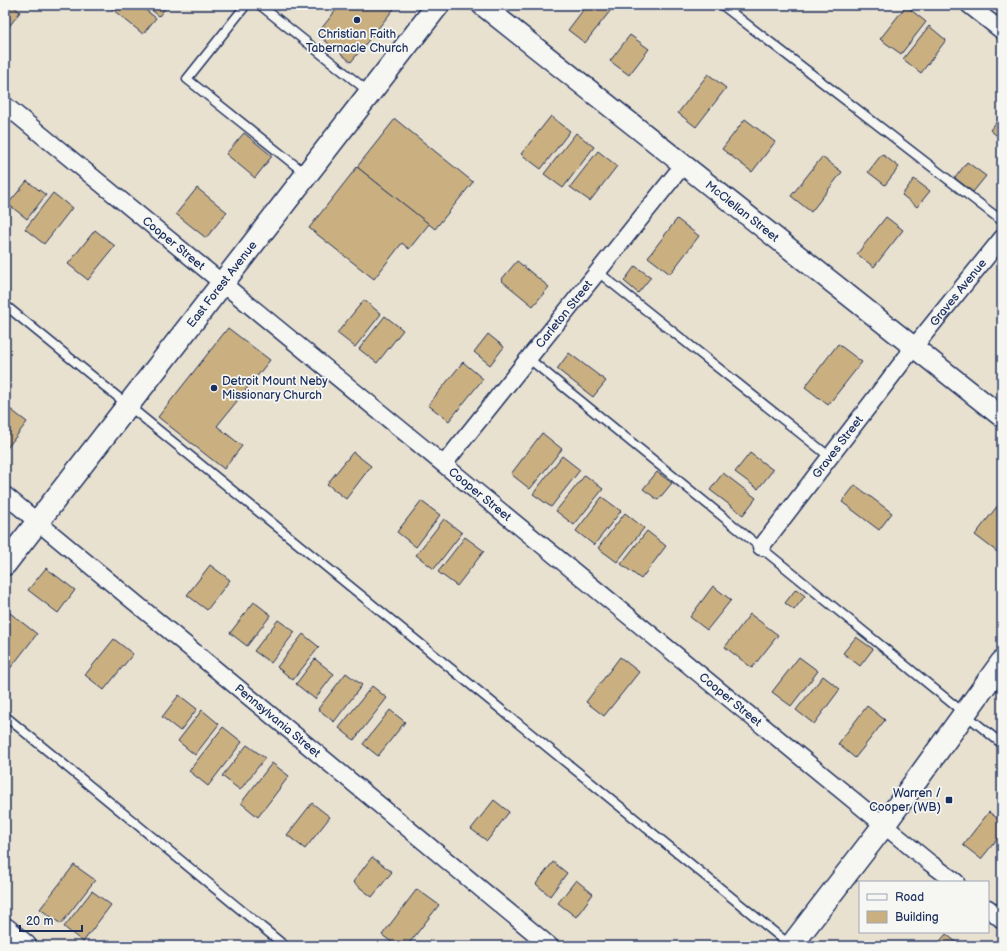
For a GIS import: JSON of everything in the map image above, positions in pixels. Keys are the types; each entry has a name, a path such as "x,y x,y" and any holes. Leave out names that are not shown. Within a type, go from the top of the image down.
{"main road":[{"name":"East Forest Avenue","path":"5,564 438,5"},
{"path":"791,946 884,824 1002,662"},
{"path":"5,929 25,946"}],"street":[{"name":"McClellan Street","path":"482,5 1002,417"},
{"path":"969,5 1002,31"},
{"name":"Cooper Street","path":"5,105 930,863 955,881"},
{"name":"Carleton Street","path":"444,464 684,164"},
{"name":"Graves Avenue","path":"914,347 1002,238"},
{"name":"Graves Street","path":"761,547 914,347"},
{"name":"Pennsylvania Street","path":"5,495 550,946"},
{"path":"989,909 1002,920"}],"lane":[{"path":"246,5 187,79 307,174"},
{"path":"260,5 370,93"},
{"path":"722,5 1002,222"},
{"path":"598,272 830,457"},
{"path":"5,305 791,946"},
{"path":"528,358 1002,744"},
{"path":"5,716 285,946"}],"building":[{"path":"5,5 12,5 20,12 5,32"},
{"path":"107,5 139,5 156,18 143,34"},
{"path":"145,5 168,5 159,16"},
{"name":"Christian Faith Tabernacle Church","path":"340,5 397,5 351,62 317,34"},
{"path":"587,5 614,6 585,43 568,30"},
{"path":"906,6 926,22 901,54 880,39"},
{"path":"929,26 946,40 921,73 903,59"},
{"path":"630,35 649,49 629,75 610,61"},
{"path":"708,74 726,88 696,127 678,113"},
{"path":"1002,115 1002,140 990,130"},
{"path":"551,116 570,131 541,169 521,154"},
{"path":"395,119 473,182 435,229 357,167"},
{"path":"745,119 775,142 752,172 722,149"},
{"path":"244,133 272,156 255,178 226,154"},
{"path":"576,133 594,147 563,188 544,174"},
{"path":"598,151 617,166 590,201 570,187"},
{"path":"882,154 899,167 885,185 868,172"},
{"path":"822,157 842,172 811,212 791,196"},
{"path":"967,162 986,176 973,192 955,178"},
{"path":"357,167 429,224 409,249 402,243 374,279 309,228"},
{"path":"914,179 930,191 917,207 902,195"},
{"path":"27,181 46,195 27,219 8,204"},
{"path":"197,188 227,212 206,238 176,214"},
{"path":"53,193 72,208 44,244 25,229"},
{"path":"886,217 903,230 874,267 857,254"},
{"path":"677,219 699,236 670,274 648,257"},
{"path":"95,230 115,246 88,280 68,264"},
{"path":"517,261 549,287 533,306 501,280"},
{"path":"635,266 651,277 638,293 624,281"},
{"path":"364,300 381,314 355,347 337,333"},
{"path":"385,316 403,330 377,363 359,349"},
{"name":"Detroit Mount Neby Missionary Church","path":"228,328 270,360 217,426 242,446 224,469 158,417"},
{"path":"488,334 504,347 490,365 474,352"},
{"path":"838,344 862,362 828,405 805,387"},
{"path":"569,353 606,381 593,397 557,369"},
{"path":"463,362 483,379 449,421 428,405"},
{"path":"10,409 27,422 5,451 5,415"},
{"path":"542,433 562,449 530,489 511,474"},
{"path":"353,452 371,466 346,499 327,484"},
{"path":"750,453 773,470 758,489 735,472"},
{"path":"562,456 580,470 551,507 533,494"},
{"path":"657,472 672,483 658,500 643,489"},
{"path":"723,473 756,498 743,515 710,490"},
{"path":"585,475 603,489 574,525 556,511"},
{"path":"855,485 892,513 879,530 842,502"},
{"path":"602,497 621,511 594,545 576,531"},
{"path":"1002,500 1002,551 1000,554 975,535"},
{"path":"421,501 440,515 416,547 397,532"},
{"path":"625,513 644,528 617,562 598,548"},
{"path":"444,519 462,533 434,569 416,555"},
{"path":"647,531 666,546 641,579 621,564"},
{"path":"465,537 484,551 457,586 438,572"},
{"path":"210,565 230,580 207,610 187,595"},
{"path":"46,568 75,590 58,613 28,590"},
{"path":"713,586 731,600 707,630 690,617"},
{"path":"796,589 805,596 794,610 785,603"},
{"path":"254,602 271,615 247,646 230,633"},
{"path":"10,613 37,634 5,675 5,620"},
{"path":"750,614 778,635 752,668 725,647"},
{"path":"278,620 295,632 271,663 254,651"},
{"path":"303,634 319,647 293,680 277,667"},
{"path":"856,637 873,649 860,666 843,653"},
{"path":"114,639 133,654 104,690 85,675"},
{"path":"620,657 639,672 604,716 586,702"},
{"path":"799,657 818,671 791,706 772,692"},
{"path":"315,659 334,674 315,699 296,684"},
{"path":"346,673 362,685 334,722 318,709"},
{"path":"823,676 840,689 814,724 796,710"},
{"path":"372,686 387,698 354,740 339,728"},
{"path":"179,695 197,709 180,731 162,717"},
{"path":"867,706 885,720 855,758 838,744"},
{"path":"202,710 219,724 195,755 178,741"},
{"path":"390,710 405,722 378,756 363,744"},
{"path":"223,727 242,742 208,786 189,771"},
{"path":"247,745 265,758 240,790 222,776"},
{"path":"272,763 289,776 258,817 241,803"},
{"path":"494,800 509,812 487,841 471,829"},
{"path":"312,803 330,817 305,849 287,835"},
{"path":"989,812 1002,822 1002,833 981,859 963,845"},
{"path":"372,857 392,872 372,897 353,882"},
{"path":"553,862 567,873 550,896 536,884"},
{"path":"74,865 95,880 61,924 40,909"},
{"path":"576,880 593,894 576,917 558,903"},
{"path":"417,889 439,905 407,946 397,946 382,935"},
{"path":"92,891 111,905 83,942 64,927"},
{"path":"946,934 961,946 936,946"}],"place":[{"name":"Christian Faith Tabernacle Church","path":"357,20"},
{"name":"Detroit Mount Neby Missionary Church","path":"214,388"},
{"name":"Warren / Cooper (WB)","path":"949,800"}]}
